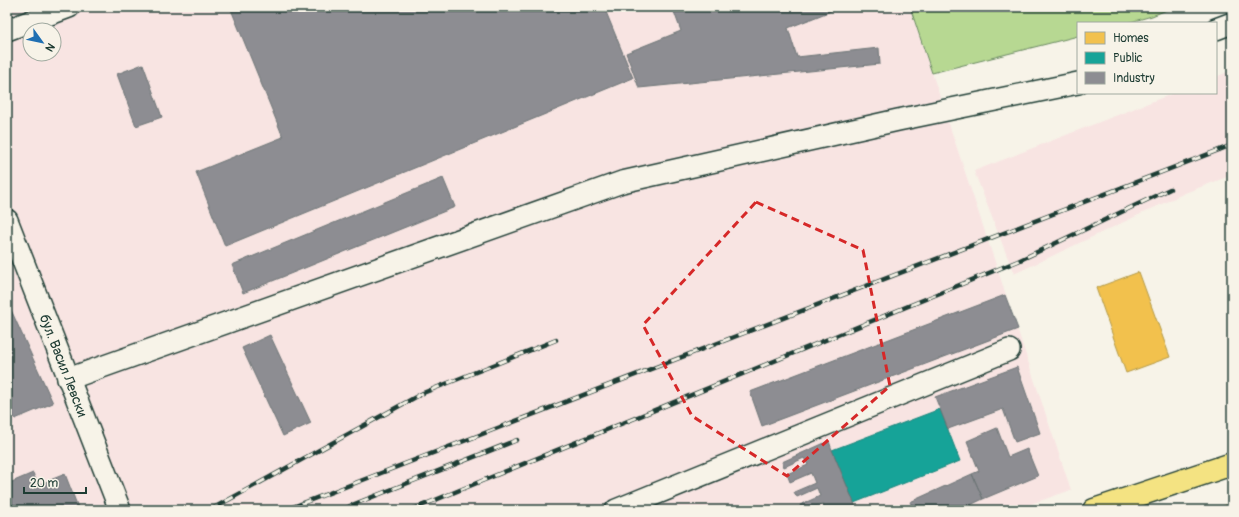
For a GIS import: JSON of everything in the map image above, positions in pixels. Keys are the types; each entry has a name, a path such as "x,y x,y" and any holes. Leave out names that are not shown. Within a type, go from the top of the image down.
{"main road":[{"path":"1105,508 1232,464"}],"street":[{"path":"7,30 69,7"},
{"path":"1217,29 1232,22"},
{"path":"68,379 622,182 898,120 1077,83"},
{"name":"бул. Васил Левски","path":"7,220 120,510"},
{"path":"616,510 1009,350"}],"highlighted area":[{"path":"756,202 863,250 890,386 787,476 692,416 643,325"}],"shaded area":[{"path":"7,7 910,7 1071,490 1014,510 7,510"},
{"path":"1232,70 1232,175 1185,193 1014,274 974,171 1171,94 1217,94 1217,77"}],"green space":[{"path":"910,7 1174,7 1152,16 1131,22 1077,22 1077,36 932,73"}],"building: Homes":[{"path":"1139,272 1170,357 1126,373 1096,288"},
{"path":"1232,503 1232,510 1213,510"}],"building: Public":[{"path":"940,409 960,461 854,503 832,450"}],"building: Industry":[{"path":"230,7 604,7 633,78 225,246 196,172 283,137"},
{"path":"663,7 841,7 788,28 797,57 879,48 880,64 639,88 626,53 681,31 673,9 664,10"},
{"path":"143,64 162,117 136,126 117,74"},
{"path":"443,178 455,207 243,293 232,265"},
{"path":"1005,295 1018,329 762,426 750,392"},
{"path":"7,301 53,403 15,419 7,400"},
{"path":"270,335 311,423 283,436 242,348"},
{"path":"1017,367 1040,433 1015,442 1003,409 948,429 935,397"},
{"path":"997,428 1008,457 1027,449 1038,476 983,499 972,474 979,471 967,441"},
{"path":"829,441 857,510 823,510 825,509 823,503 809,510 802,510 800,505 820,496 817,488 797,497 794,492 815,483 811,473 790,482 787,474 808,465 804,458 784,467 782,462"},
{"path":"33,473 38,485 65,474 79,510 7,510 7,484"},
{"path":"972,474 983,499 960,510 914,510 910,502"}],"railway":[{"path":"285,510 1232,145"},
{"path":"411,510 1018,261 1170,189"},
{"path":"210,510 423,393 556,340"},
{"path":"344,510 352,505 517,440"}]}
